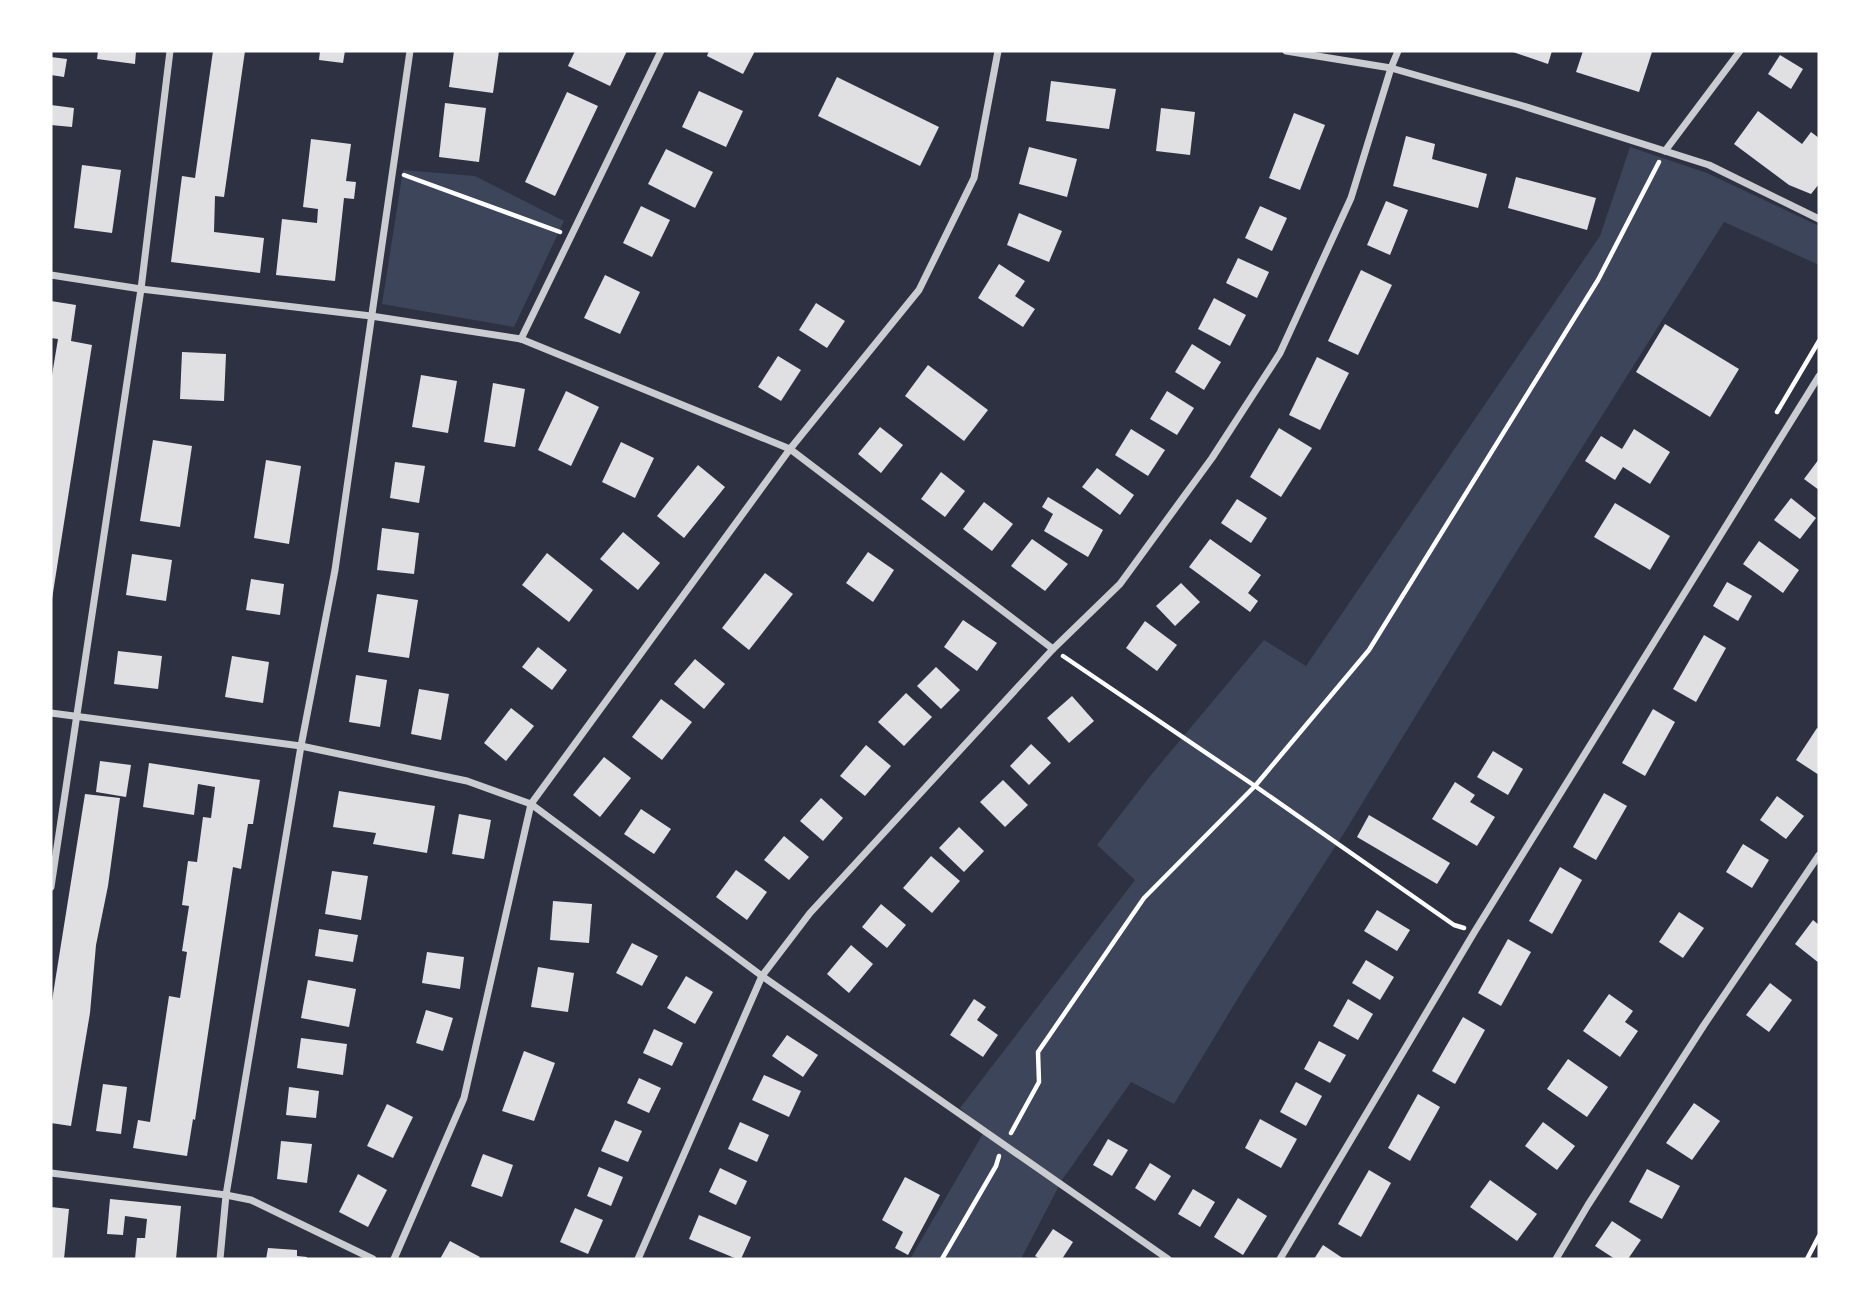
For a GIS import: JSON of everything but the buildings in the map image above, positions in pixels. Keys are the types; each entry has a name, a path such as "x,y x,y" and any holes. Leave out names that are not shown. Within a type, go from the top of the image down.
{"street":[{"path":"51,887 141,289 170,51"},
{"path":"220,1259 226,1195 301,746 335,570 410,51"},
{"path":"522,339 660,51"},
{"path":"394,1259 464,1098 531,804 790,449 919,290 974,178 998,51"},
{"path":"1286,51 1391,68 1665,151 1709,166 1819,219"},
{"path":"638,1259 762,976 810,913 1054,649 1120,584 1212,458 1280,353 1351,198 1398,51"},
{"path":"1665,151 1740,51"},
{"path":"51,275 141,289 371,316 522,339 790,449 1054,649"},
{"path":"1280,1259 1475,931 1819,376"},
{"path":"51,713 301,746 467,781 531,804 762,976 1168,1259"},
{"path":"1556,1259 1697,1036 1819,855"},
{"path":"51,1173 251,1200 373,1259"}],"path":[{"path":"1018,1120 1039,1082 1038,1052 1144,898 1255,786 1369,650 1598,280 1665,151"},
{"path":"393,171 571,236"},
{"path":"1054,649 1454,925 1475,931"},
{"path":"942,1259 996,1166"},
{"path":"1807,1259 1819,1236"}],"shaded area":[{"path":"1630,147 1707,173 1819,226 1819,265 1724,222 1174,1104 1131,1082 1062,1180 1021,1259 910,1259 984,1132 960,1108 1135,880 1097,845 1151,775 1264,640 1306,666 1600,236"},
{"path":"403,170 475,176 564,221 514,327 382,304"}]}
